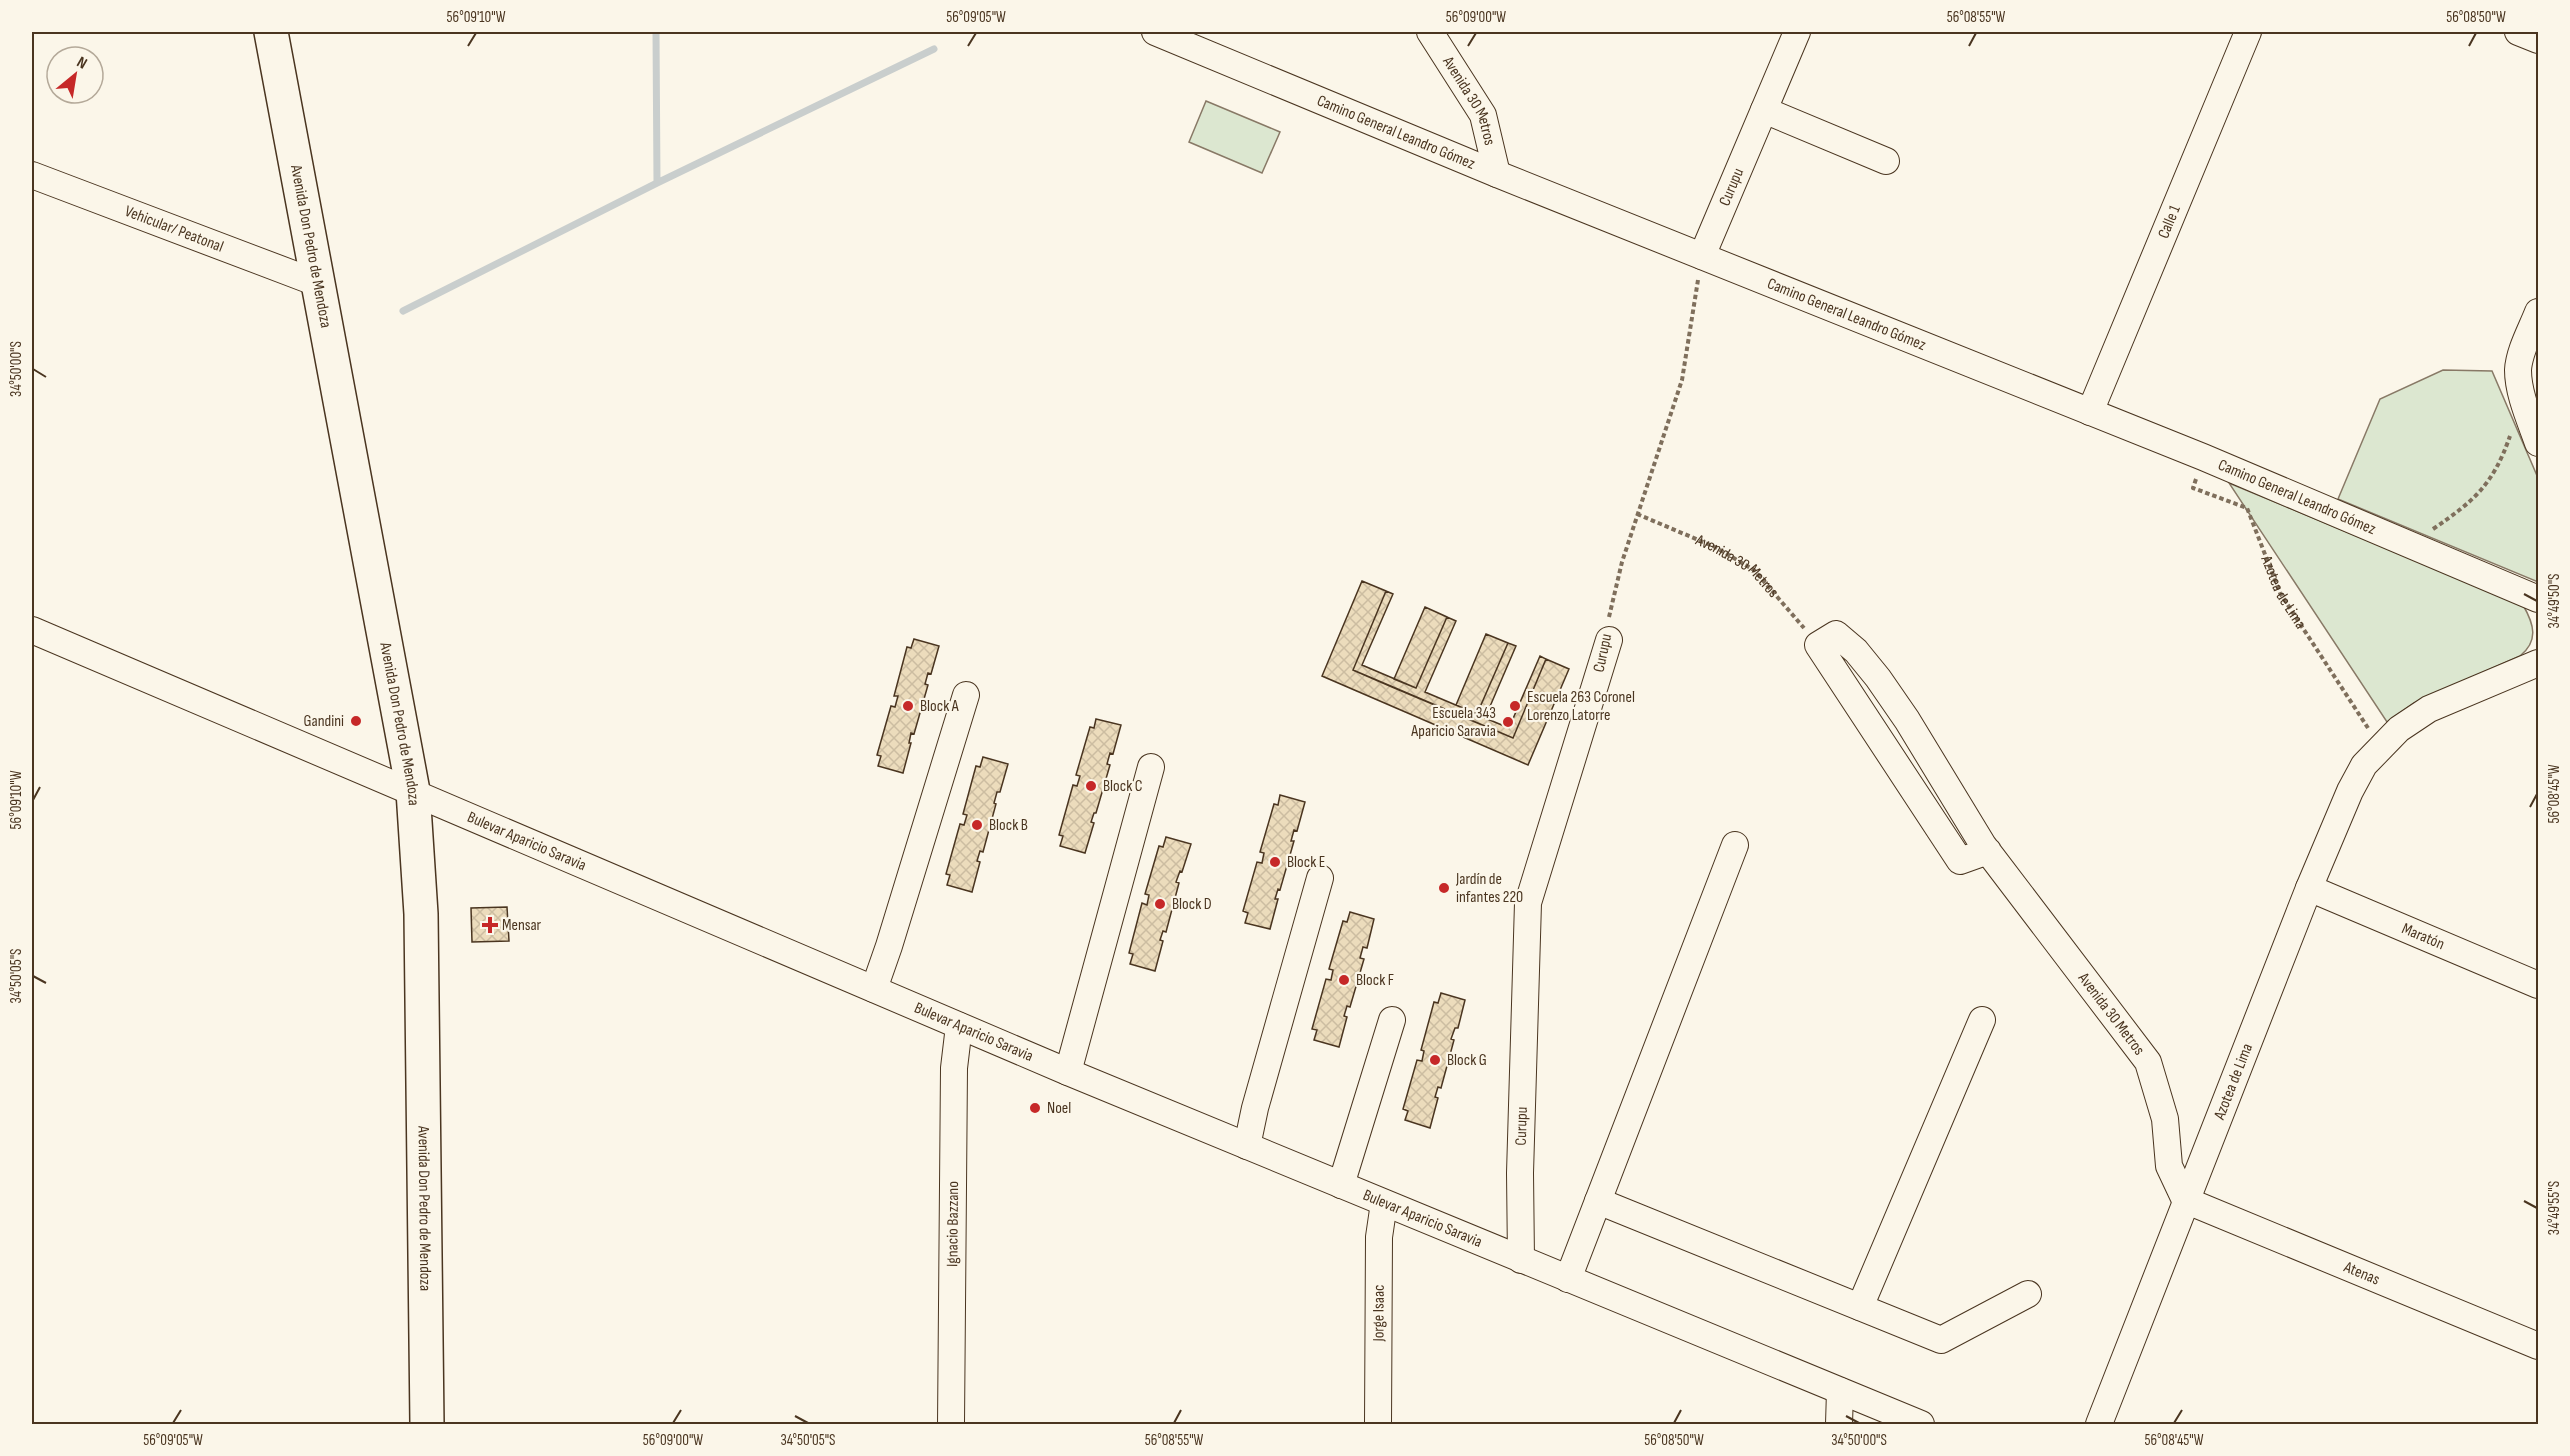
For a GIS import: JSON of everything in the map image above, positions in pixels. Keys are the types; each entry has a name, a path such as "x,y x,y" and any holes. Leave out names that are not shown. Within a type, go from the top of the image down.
{"main road":[{"name":"Avenida Don Pedro de Mendoza","path":"271,32 413,791 421,926 427,1425"}],"street":[{"name":"Camino General Leandro Gómez","path":"1155,32 1497,174 2203,458 2538,599"},
{"name":"Avenida 30 Metros","path":"1430,32 1483,115 1497,174"},
{"name":"Curupu","path":"1702,256 1797,32"},
{"name":"Calle 1","path":"2090,412 2248,32"},
{"path":"2518,32 2538,40"},
{"path":"1764,110 1886,160"},
{"name":"Vehicular/ Peatonal","path":"32,175 317,283"},
{"path":"2538,312 2518,370 2527,412 2538,443"},
{"name":"Bulevar Aparicio Saravia","path":"32,630 1068,1072 1921,1425"},
{"name":"Avenida 30 Metros","path":"1818,645 1836,634 1856,651 1878,678 1907,720 1988,851 2148,1062 2165,1119 2169,1166 2185,1200"},
{"name":"Curupu","path":"1521,1260 1520,1173 1528,903 1609,640"},
{"path":"1818,645 1960,861 1988,851"},
{"name":"Azotea de Lima","path":"2099,1425 2185,1200 2309,888 2350,791 2364,765 2399,729 2429,710 2538,663"},
{"path":"874,989 966,695"},
{"path":"1068,1072 1151,767"},
{"path":"1568,1279 1735,845"},
{"path":"1247,1146 1255,1108 1320,878"},
{"name":"Maratón","path":"2309,888 2538,985"},
{"path":"1341,1185 1392,1020"},
{"path":"1860,1307 1982,1020"},
{"name":"Ignacio Bazzano","path":"951,1425 954,1068 959,1026"},
{"name":"Atenas","path":"2185,1200 2538,1346"},
{"path":"1598,1201 1941,1340 2028,1294"},
{"name":"Jorge Isaac","path":"1378,1425 1378,1237 1384,1203"},
{"path":"1839,1425 1840,1390"}],"path":[{"name":"Curupu","path":"1609,640 1609,612 1637,514 1682,380 1702,256"},
{"path":"2409,543 2425,535 2476,497 2491,478 2512,432"},
{"name":"Azotea de Lima","path":"2203,458 2193,488 2247,508 2280,593 2380,746"},
{"name":"Avenida 30 Metros","path":"1637,514 1715,547 1754,570 1818,645"}],"green space":[{"path":"1206,101 1280,132 1262,173 1189,142"},
{"path":"2443,370 2492,371 2538,478 2538,582 2338,499 2380,399"},
{"path":"2229,483 2523,605 2532,626 2530,644 2520,656 2414,703 2387,722"}],"building":[{"path":"1362,581 1386,591 1353,670 1392,687 1513,738 1546,659 1569,669 1528,765 1322,676"},
{"path":"1386,591 1393,594 1362,665 1416,688 1447,617 1456,621 1425,692 1477,714 1508,643 1516,646 1485,718 1509,728 1540,656 1546,659 1513,738 1353,670"},
{"path":"1425,607 1447,617 1416,688 1394,679"},
{"path":"1486,634 1508,643 1477,714 1456,705"},
{"name":"Block A","path":"914,639 939,646 931,674 928,673 925,684 928,685 914,734 911,733 909,743 911,743 903,773 878,766 881,756 877,755 891,706 895,707 898,696 894,696 907,647 911,648"},
{"name":"Block C","path":"1096,719 1121,725 1113,754 1110,753 1107,764 1110,765 1096,813 1091,822 1094,823 1085,853 1060,846 1063,836 1059,835 1073,785 1077,786 1080,776 1076,775 1090,727 1094,728"},
{"name":"Block B","path":"983,757 1008,764 1000,792 997,792 983,852 980,851 977,861 980,862 972,892 947,885 950,875 946,874 960,824 964,825 967,815 963,814 976,766 980,767"},
{"name":"Block E","path":"1280,795 1305,802 1297,831 1294,830 1291,841 1294,841 1280,890 1278,889 1275,899 1278,899 1270,929 1245,923 1248,913 1243,911 1257,862 1262,863 1264,853 1260,852 1274,804 1278,805"},
{"name":"Block D","path":"1166,837 1191,844 1182,872 1180,871 1176,882 1179,883 1166,932 1163,931 1160,940 1163,941 1155,971 1130,964 1133,954 1129,953 1142,903 1147,905 1149,895 1145,894 1159,846 1163,847"},
{"name":"Mensar","path":"507,907 509,941 472,942 471,908"},
{"name":"Block F","path":"1350,912 1374,919 1367,948 1363,947 1360,958 1364,959 1350,1007 1347,1006 1344,1016 1347,1017 1339,1047 1314,1040 1317,1030 1312,1029 1326,979 1331,980 1333,970 1329,969 1343,921 1347,922"},
{"name":"Block G","path":"1441,993 1465,1000 1458,1028 1455,1028 1451,1039 1454,1040 1441,1088 1438,1087 1435,1097 1438,1098 1430,1128 1405,1120 1408,1111 1403,1109 1417,1060 1422,1061 1424,1051 1421,1050 1434,1002 1438,1003"}],"waterway":[{"path":"656,32 657,183"},
{"path":"403,311 657,183 934,49"}],"place":[{"name":"Block A","path":"908,706"},
{"name":"Escuela 263 Coronel Lorenzo Latorre","path":"1515,706"},
{"name":"Gandini","path":"356,721"},
{"name":"Escuela 343 Aparicio Saravia","path":"1508,722"},
{"name":"Block C","path":"1091,786"},
{"name":"Block B","path":"977,825"},
{"name":"Block E","path":"1275,862"},
{"name":"Jardín de infantes 220","path":"1444,888"},
{"name":"Block D","path":"1160,904"},
{"name":"Mensar","path":"490,925"},
{"name":"Block F","path":"1344,980"},
{"name":"Block G","path":"1435,1060"},
{"name":"Noel","path":"1035,1108"}]}
